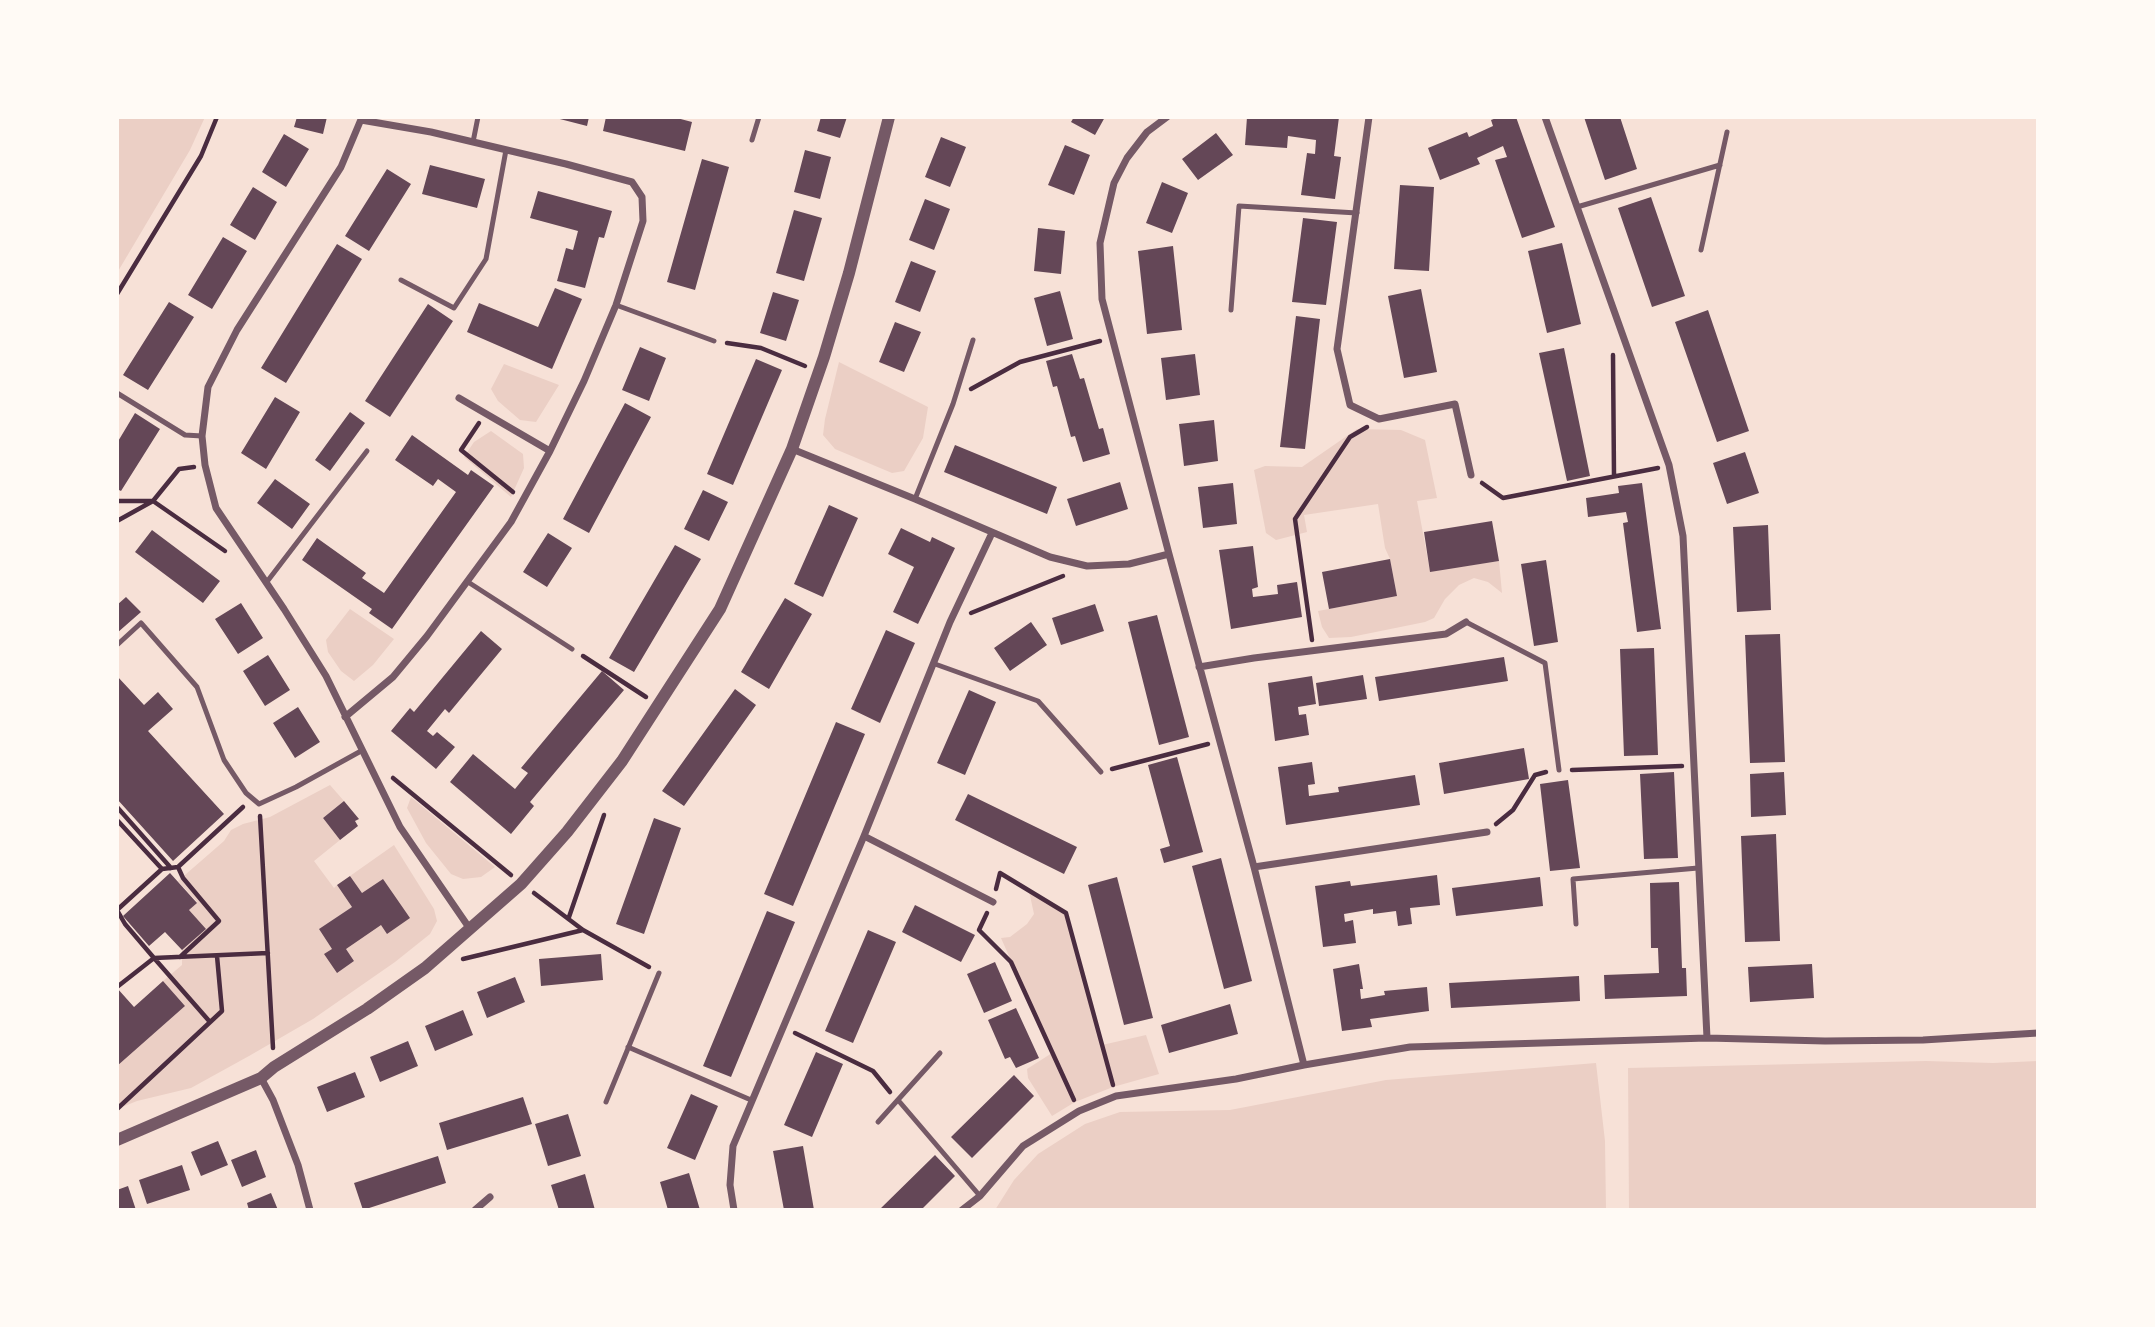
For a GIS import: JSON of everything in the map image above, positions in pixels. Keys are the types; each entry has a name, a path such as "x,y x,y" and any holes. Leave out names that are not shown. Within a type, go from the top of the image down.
{"street":[{"path":"117,1140 261,1078 425,968 521,884 567,832 622,761 720,609 792,449 849,273 889,117"},
{"path":"1167,117 1147,132 1127,158 1114,183 1100,243 1102,299 1168,554 1254,867 1304,1065"},
{"path":"1369,117 1336,349 1350,405 1379,419 1454,404 1471,475"},
{"path":"1545,117 1669,465 1683,536 1707,1038"},
{"path":"345,717 393,677 468,582 511,522 550,452 616,305 643,221 642,197 632,182 577,166 362,119 341,167 237,330 208,387 202,436 205,465 216,508 326,676 345,717 361,751 400,827 470,930"},
{"path":"459,398 550,452"},
{"path":"792,449 1049,557 1087,566 1129,564 1168,554"},
{"path":"734,1210 730,1185 733,1146 864,836 950,622 992,533"},
{"path":"1199,667 1446,634 1466,622"},
{"path":"1254,867 1487,832"},
{"path":"864,836 993,902"},
{"path":"962,1210 980,1196 1023,1146 1079,1111 1116,1096 1237,1079 1410,1047 1707,1038 1923,1040 2038,1033"},
{"path":"261,1078 273,1100 298,1165 310,1210"},
{"path":"475,1210 490,1197"}],"lane":[{"path":"473,142 478,117"},
{"path":"752,140 759,117"},
{"path":"1701,250 1727,132"},
{"path":"401,279 454,308 486,259 506,150"},
{"path":"1577,207 1720,166"},
{"path":"1231,310 1240,206 1357,213"},
{"path":"616,305 714,341"},
{"path":"915,499 936,451 973,340"},
{"path":"117,393 185,435 202,436"},
{"path":"266,583 367,450"},
{"path":"468,582 572,649"},
{"path":"1466,622 1545,663 1559,770"},
{"path":"117,645 141,623 197,687 224,760 246,793 259,804 361,751"},
{"path":"935,664 1038,701 1101,772"},
{"path":"1576,924 1573,878 1698,868"},
{"path":"606,1102 659,973"},
{"path":"628,1047 751,1100"},
{"path":"878,1122 940,1053"},
{"path":"898,1101 980,1196"}],"path":[{"path":"117,294 201,156 217,117"},
{"path":"955,397 1020,362 1113,338"},
{"path":"714,341 761,348 819,372"},
{"path":"1613,343 1614,476"},
{"path":"486,414 461,450 523,500"},
{"path":"1313,650 1295,519 1350,438 1379,419"},
{"path":"117,521 153,501 179,469 205,465"},
{"path":"1471,475 1503,498 1669,465"},
{"path":"117,501 153,501 228,553"},
{"path":"950,622 1087,566"},
{"path":"572,649 658,705"},
{"path":"1101,772 1220,741"},
{"path":"1487,832 1513,810 1535,775 1559,770 1694,765"},
{"path":"393,777 521,884 583,930 659,973"},
{"path":"210,1022 119,917 117,910 162,869 178,867 253,799"},
{"path":"259,804 274,1067"},
{"path":"117,807 171,868"},
{"path":"569,917 604,813"},
{"path":"117,820 162,869"},
{"path":"178,867 183,878 219,921 180,957"},
{"path":"1079,1111 1011,962 979,930 993,902 1000,873 1066,913 1116,1096"},
{"path":"117,901 122,906"},
{"path":"425,968 583,930"},
{"path":"117,988 154,958 268,953"},
{"path":"117,1109 222,1011 217,956"},
{"path":"783,1027 873,1071 898,1101"}],"shaded area":[{"path":"117,117 205,117 190,150 117,273"},
{"path":"839,362 928,407 923,438 904,471 892,473 835,449 823,435"},
{"path":"504,364 559,385 536,422 520,420 498,401 491,389"},
{"path":"1357,429 1401,430 1425,440 1437,498 1417,501 1430,571 1499,561 1502,593 1488,582 1474,578 1459,585 1445,599 1434,618 1425,622 1351,637 1329,638 1322,627 1318,611 1397,596 1378,504 1304,515 1307,532 1276,540 1266,533 1254,470 1265,466 1302,467"},
{"path":"491,431 523,454 524,468 511,497 464,457 474,442"},
{"path":"350,609 394,639 373,665 354,681 341,671 328,652 326,640"},
{"path":"330,785 344,801 323,818 340,840 314,861 334,888 337,885 352,907 319,929 332,949 337,972 354,961 346,949 362,893 350,876 394,845 434,909 437,921 430,934 313,1019 249,1056 191,1088 137,1101 117,1109 117,1064 185,1006 163,981 182,965 182,950 205,929 189,910 197,902 178,881 224,841 231,830 270,817"},
{"path":"411,797 495,867 481,877 463,879 451,874 426,843 407,808"},
{"path":"1029,891 1066,913 1102,1045 1146,1035 1159,1074 1113,1087 1075,1102 1052,1116 1028,1078 1027,1069 1052,1053 1001,938 1010,937 1027,924 1034,914"},
{"path":"2038,1061 2038,1210 1629,1210 1628,1068"},
{"path":"1596,1063 1605,1141 1606,1210 995,1210 1014,1180 1038,1154 1085,1124 1120,1112 1230,1110 1386,1080"}],"building":[{"path":"297,117 327,117 323,134 294,127"},
{"path":"552,117 589,117 587,126"},
{"path":"606,117 673,117 692,122 685,151 603,131"},
{"path":"821,117 847,117 840,138 817,131"},
{"path":"1074,117 1105,117 1095,135 1071,122"},
{"path":"1247,117 1339,117 1334,156 1341,157 1335,199 1301,195 1307,153 1315,154 1316,140 1288,136 1287,148 1245,145"},
{"path":"1516,117 1555,227 1522,238 1495,160 1507,157 1503,146 1477,158 1480,164 1440,180 1428,148 1467,132 1469,137 1493,126 1491,120"},
{"path":"1584,117 1620,117 1637,169 1605,180"},
{"path":"1216,133 1233,155 1198,180 1182,159"},
{"path":"284,134 309,149 286,187 262,172"},
{"path":"941,137 966,147 950,187 925,177"},
{"path":"1065,145 1090,155 1074,195 1048,185"},
{"path":"805,150 831,157 820,199 794,192"},
{"path":"702,159 729,167 695,290 667,282"},
{"path":"430,165 485,179 477,208 422,194"},
{"path":"387,169 411,184 369,251 345,236"},
{"path":"1162,182 1188,193 1172,233 1146,223"},
{"path":"1400,185 1434,187 1429,271 1394,269"},
{"path":"253,187 277,202 255,240 230,225"},
{"path":"538,191 612,211 604,238 599,237 585,288 557,281 566,248 573,250 578,231 530,218"},
{"path":"1651,197 1685,296 1652,307 1618,208"},
{"path":"925,199 950,209 934,250 909,240"},
{"path":"794,210 822,218 804,281 776,273"},
{"path":"1303,218 1337,222 1326,305 1292,302"},
{"path":"1038,228 1065,231 1061,274 1034,271"},
{"path":"223,237 247,251 212,309 188,295"},
{"path":"1562,243 1581,324 1547,333 1528,251"},
{"path":"337,244 362,259 286,383 261,368"},
{"path":"1173,246 1182,330 1147,334 1138,251"},
{"path":"911,261 936,271 920,312 895,302"},
{"path":"555,288 582,299 552,369 467,332 479,303 538,327"},
{"path":"1421,289 1437,372 1404,378 1388,296"},
{"path":"1060,291 1073,339 1047,346 1034,298"},
{"path":"773,292 799,300 786,341 760,333"},
{"path":"169,302 194,317 148,390 123,375"},
{"path":"428,304 453,321 390,417 365,401"},
{"path":"1708,310 1749,431 1717,442 1675,322"},
{"path":"1296,316 1320,319 1305,449 1280,447"},
{"path":"895,322 921,332 904,372 879,362"},
{"path":"640,347 666,358 649,401 622,390"},
{"path":"1564,348 1590,476 1567,481 1539,353"},
{"path":"1072,354 1080,379 1084,378 1099,429 1103,428 1110,454 1083,462 1075,436 1071,437 1057,386 1053,387 1046,361"},
{"path":"1195,354 1200,395 1166,400 1161,358"},
{"path":"756,359 782,370 733,485 707,474"},
{"path":"275,397 300,412 266,469 241,453"},
{"path":"625,403 651,417 589,533 563,519"},
{"path":"350,412 365,423 330,471 315,460"},
{"path":"135,413 160,429 121,491 117,489 117,443"},
{"path":"1214,420 1218,461 1184,466 1179,424"},
{"path":"412,435 468,475 471,470 494,486 392,629 369,613 372,609 302,560 317,538 366,573 362,578 384,593 456,492 438,479 433,486 395,460"},
{"path":"955,445 1057,487 1047,514 944,472"},
{"path":"1745,452 1759,493 1727,504 1713,463"},
{"path":"275,479 310,504 292,529 257,503"},
{"path":"1120,482 1128,509 1076,526 1067,499"},
{"path":"1233,483 1237,524 1203,528 1198,487"},
{"path":"1642,483 1661,629 1637,632 1623,523 1628,522 1626,512 1588,517 1586,498 1619,493 1618,486"},
{"path":"703,490 728,502 709,541 684,529"},
{"path":"829,505 858,518 823,597 794,584"},
{"path":"1492,521 1499,561 1430,572 1424,532"},
{"path":"1768,525 1771,610 1737,612 1733,527"},
{"path":"901,528 930,542 932,537 955,548 918,624 893,612 914,567 888,554"},
{"path":"152,530 220,581 203,603 135,552"},
{"path":"548,533 572,548 547,587 523,572"},
{"path":"675,545 701,559 634,672 609,658"},
{"path":"1253,546 1258,587 1252,589 1253,597 1278,594 1277,585 1297,582 1302,617 1231,629 1219,550"},
{"path":"1390,559 1397,596 1329,609 1322,572"},
{"path":"1546,560 1558,642 1534,646 1521,564"},
{"path":"126,597 141,612 117,633 117,605"},
{"path":"785,598 812,614 769,689 741,672"},
{"path":"241,603 263,638 238,654 215,619"},
{"path":"1095,604 1104,631 1061,645 1052,618"},
{"path":"1157,615 1189,737 1159,745 1128,622"},
{"path":"1031,622 1047,645 1010,671 994,648"},
{"path":"886,630 915,643 880,723 851,709"},
{"path":"481,631 502,649 449,713 445,709 427,731 433,736 437,732 455,747 436,769 391,731 410,708 414,712"},
{"path":"1780,634 1785,762 1750,763 1745,635"},
{"path":"1654,648 1658,755 1624,756 1620,649"},
{"path":"268,655 290,690 265,706 243,671"},
{"path":"1504,657 1508,681 1379,701 1375,677"},
{"path":"602,671 624,690 530,802 534,806 511,834 450,782 473,754 515,789 528,773 521,768"},
{"path":"1363,675 1367,699 1319,706 1316,683"},
{"path":"117,676 144,705 158,692 173,709 148,731 224,814 173,861 117,799"},
{"path":"1312,676 1316,704 1298,707 1299,715 1306,714 1309,735 1275,741 1268,683"},
{"path":"735,689 756,705 684,806 662,791"},
{"path":"969,690 996,702 965,775 937,763"},
{"path":"298,707 320,742 295,758 273,723"},
{"path":"836,722 865,734 793,906 764,894"},
{"path":"1524,748 1529,779 1444,794 1439,763"},
{"path":"1177,757 1203,852 1164,863 1160,849 1170,846 1148,765"},
{"path":"1312,762 1315,784 1308,785 1309,796 1339,792 1338,787 1415,775 1420,805 1286,825 1278,767"},
{"path":"1674,772 1678,858 1644,859 1640,774"},
{"path":"1784,772 1786,815 1751,817 1750,774"},
{"path":"1568,780 1580,868 1550,871 1540,784"},
{"path":"968,794 1077,847 1064,874 955,820"},
{"path":"344,801 359,819 355,821 358,826 340,840 323,818"},
{"path":"654,818 681,828 644,934 616,924"},
{"path":"1776,834 1780,941 1745,942 1741,836"},
{"path":"1221,858 1252,981 1224,989 1192,866"},
{"path":"170,873 197,903 189,910 206,929 182,950 165,932 149,946 123,916"},
{"path":"1437,875 1440,905 1410,908 1412,924 1398,926 1396,911 1373,914 1373,909 1344,914 1345,922 1353,920 1356,943 1323,947 1315,886 1350,881 1351,886"},
{"path":"350,876 362,893 383,879 410,918 387,934 381,925 346,949 354,961 337,973 324,954 332,949 319,929 352,907 337,885"},
{"path":"1117,877 1153,1018 1124,1025 1088,885"},
{"path":"1540,877 1543,906 1456,916 1452,888"},
{"path":"1679,882 1682,968 1686,968 1687,996 1605,999 1604,975 1659,973 1658,948 1651,948 1650,883"},
{"path":"915,905 975,935 961,962 902,932"},
{"path":"767,911 795,922 731,1077 703,1066"},
{"path":"868,930 896,942 853,1043 825,1031"},
{"path":"601,954 603,980 541,986 539,959"},
{"path":"995,962 1012,1001 984,1013 967,974"},
{"path":"1359,964 1363,989 1360,989 1361,999 1385,995 1384,991 1427,987 1429,1011 1370,1019 1372,1027 1342,1031 1333,969"},
{"path":"1812,964 1814,998 1750,1002 1748,967"},
{"path":"1579,976 1580,1001 1451,1008 1449,983"},
{"path":"515,977 525,1002 487,1018 477,992"},
{"path":"163,981 185,1006 117,1066 117,988 134,1007"},
{"path":"1230,1004 1238,1034 1169,1053 1161,1025"},
{"path":"1016,1008 1039,1058 1016,1068 1010,1057 1005,1059 988,1020"},
{"path":"463,1010 473,1035 435,1051 425,1026"},
{"path":"408,1041 418,1066 380,1082 370,1057"},
{"path":"816,1052 843,1064 812,1137 784,1125"},
{"path":"355,1072 365,1097 327,1112 317,1087"},
{"path":"1014,1075 1034,1096 972,1158 951,1137"},
{"path":"691,1094 718,1106 695,1160 667,1148"},
{"path":"523,1097 532,1124 447,1150 439,1123"},
{"path":"568,1114 581,1156 548,1166 535,1124"},
{"path":"218,1141 228,1165 201,1176 191,1152"},
{"path":"803,1146 814,1210 784,1210 773,1151"},
{"path":"256,1150 266,1177 242,1187 231,1160"},
{"path":"935,1155 955,1176 921,1210 879,1210"},
{"path":"438,1156 446,1183 363,1210 354,1183"},
{"path":"182,1165 190,1190 147,1204 139,1180"},
{"path":"689,1173 700,1210 668,1210 660,1182"},
{"path":"585,1174 595,1210 559,1210 551,1185"},
{"path":"128,1186 136,1210 117,1210 117,1190"},
{"path":"271,1193 278,1210 249,1210 247,1203"}]}
